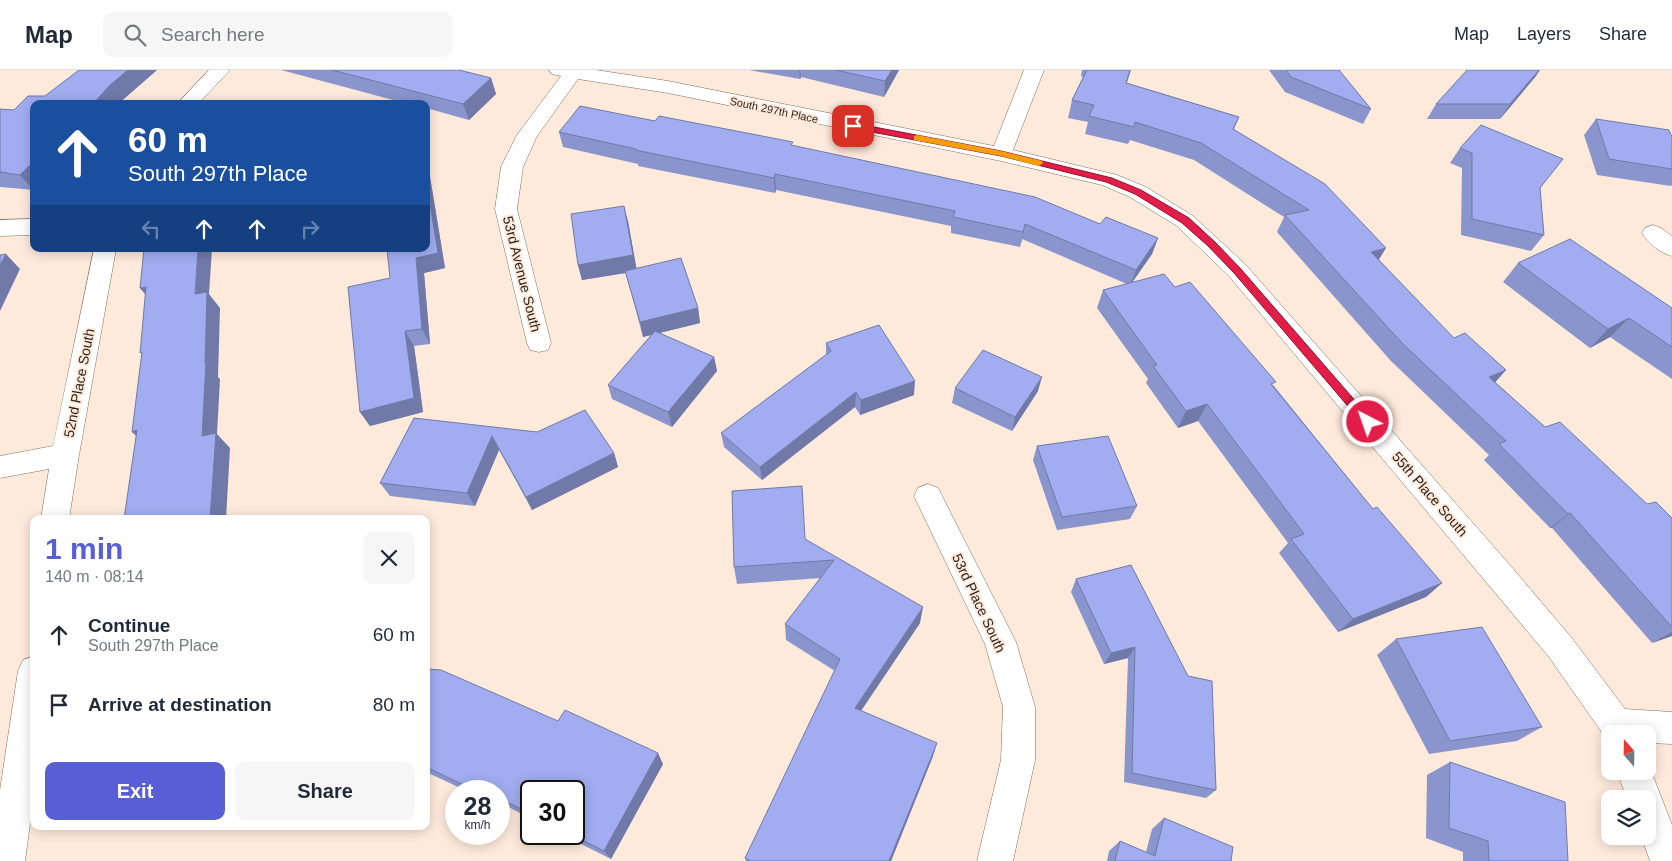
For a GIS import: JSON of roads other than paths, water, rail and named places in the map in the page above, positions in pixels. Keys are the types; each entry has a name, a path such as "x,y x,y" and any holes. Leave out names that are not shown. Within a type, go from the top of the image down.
{"street":[{"path":"191,100 220,70"},
{"path":"668,87 684,70"},
{"path":"1001,154 1034,70"},
{"name":"South 297th Place","path":"565,72 668,87 1001,154 1108,180 1138,192 1185,221"},
{"name":"53rd Avenue South","path":"539,343 506,209 512,167 527,135 565,72"},
{"name":"55th Place South","path":"1185,221 1237,270 1492,565 1560,647 1615,725"},
{"path":"0,228 30,227"},
{"path":"1653,234 1672,248"},
{"name":"52nd Place South","path":"56,515 64,455 104,252"},
{"path":"0,467 64,455"},
{"name":"53rd Place South","path":"928,496 1000,642 1019,707 1018,760 995,861"},
{"path":"7,861 30,699"},
{"path":"1656,728 1672,728"},
{"path":"1656,829 1668,861"}]}
